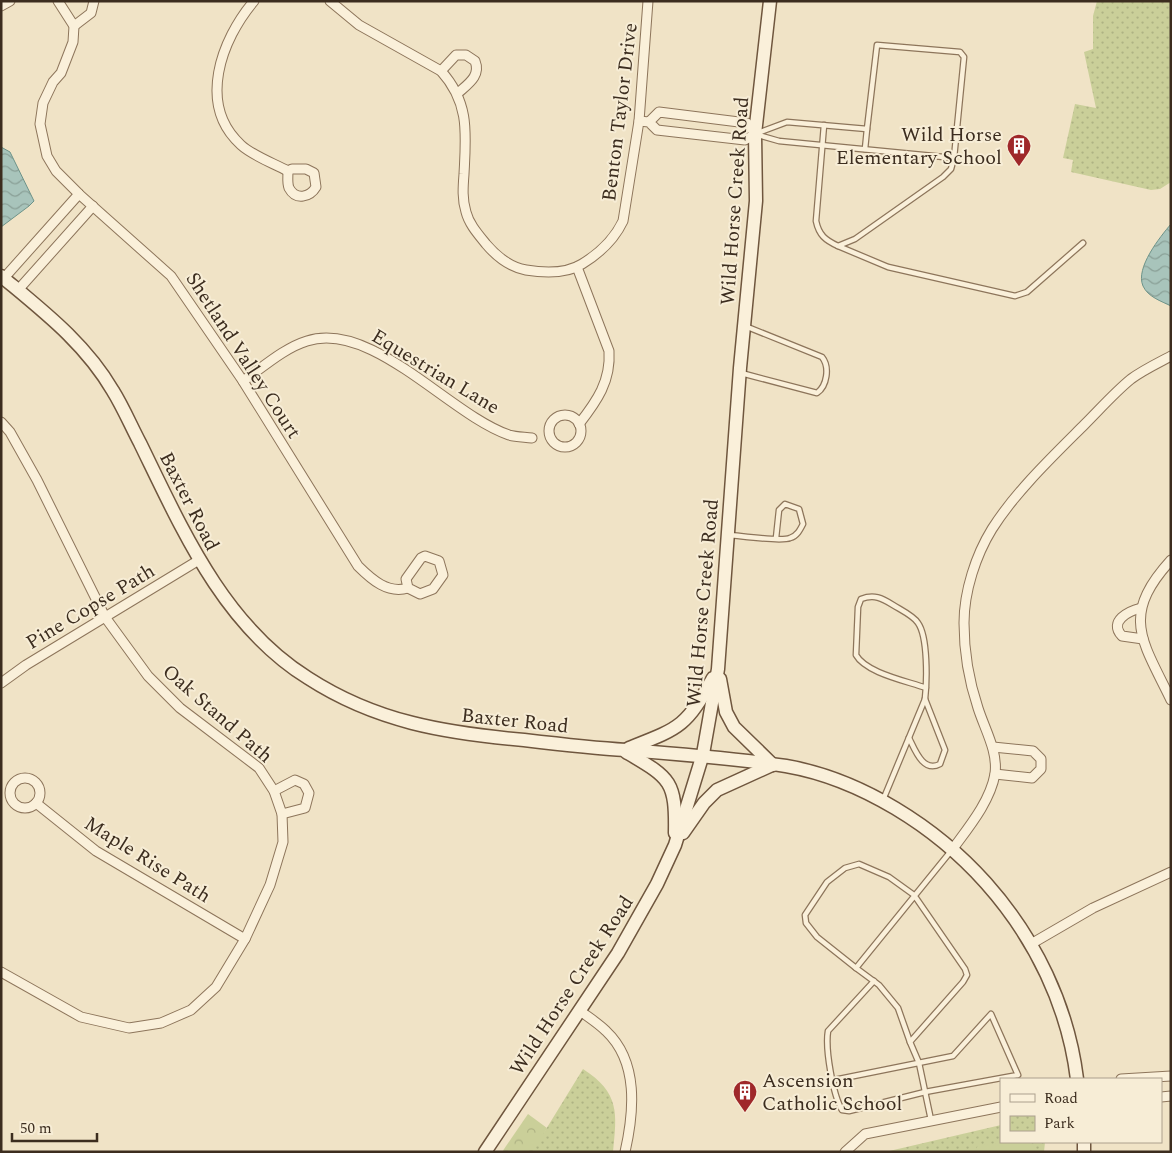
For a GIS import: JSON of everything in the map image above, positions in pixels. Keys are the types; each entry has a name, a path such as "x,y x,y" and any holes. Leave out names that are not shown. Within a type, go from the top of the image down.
{"main road":[{"name":"Wild Horse Creek Road","path":"486,1152 638,920 675,845 703,754 718,669 740,372 756,201 755,134 770,1"},
{"name":"Baxter Road","path":"3,277 68,332 83,348 113,390 199,560 217,587 261,639 303,675 362,707 414,724 459,734 624,750 703,754 789,767 835,780 882,802 928,830 952,850 1000,900 1031,944 1046,973 1064,1018 1077,1078"},
{"path":"624,750 672,731 684,722 696,709 718,669"},
{"path":"675,845 704,803 717,790 772,765 734,727 726,712 718,669"},
{"path":"624,750 661,772 670,785 676,800 675,845"}],"street":[{"path":"1,6 10,1"},
{"path":"61,2 74,26 91,13 94,1"},
{"path":"254,1 242,15 231,35 222,60 215,88 219,112 228,129 242,146 288,171"},
{"name":"Benton Taylor Drive","path":"330,1 359,25 441,71 458,93 462,106 466,136 463,198 466,213 479,236 494,254 519,268 544,272 577,267 595,256 616,235 623,221 639,121 648,1"},
{"name":"Shetland Valley Court","path":"74,26 70,52 43,103 40,124 47,156 56,171 79,194 171,276 243,381 358,566 384,586 399,591 408,588 420,594 433,589 443,575 439,561 430,556 421,558 406,578 408,588"},
{"path":"441,71 456,56 466,55 475,61 477,71 475,76 458,93"},
{"path":"639,121 649,122 657,130 666,132 745,140 755,134 747,123 659,112 649,122"},
{"path":"3,277 79,194"},
{"path":"18,290 93,206"},
{"path":"577,267 609,350 610,364 605,388 579,424 579,439 572,446 558,445 550,436 551,424 558,417 572,418 579,424"},
{"name":"Equestrian Lane","path":"243,381 307,341 328,338 351,341 376,351 477,418 505,433 534,438 550,436"},
{"path":"952,850 987,797 994,774 993,746 976,701 966,654 964,620 968,590 976,562 992,530 1010,504 1052,456 1132,378 1171,356"},
{"name":"Oak Stand Path","path":"1,422 10,432 37,480 105,617 154,682 180,708 253,763 274,791 282,814 283,842 278,862 255,921 216,988 191,1010 161,1023 129,1028 81,1017 1,972"},
{"name":"Pine Copse Path","path":"1,683 199,560"},
{"path":"1171,560 1145,595 1141,608 1140,628 1143,639 1171,700"},
{"path":"1141,608 1126,612 1121,616 1118,626 1122,636 1143,639"},
{"path":"993,746 1033,751 1041,759 1041,769 1032,778 994,774"},
{"path":"274,791 294,780 304,784 310,793 305,808 282,814"},
{"name":"Maple Rise Path","path":"36,803 96,851 245,939"},
{"path":"1031,944 1093,908 1171,872"},
{"path":"579,1010 607,1031 627,1062 631,1077 625,1152"},
{"path":"1138,1078 1171,1076"},
{"path":"845,1152 865,1134 1000,1107"}],"lane":[{"path":"838,246 855,240 943,177 951,169 954,158 964,57 960,52 877,45 865,149"},
{"path":"755,134 787,122 867,128"},
{"path":"824,125 816,221 818,231 824,239 838,246 888,267 1015,296 1027,292 1083,243"},
{"path":"755,134 779,142 954,158"},
{"path":"740,372 817,393 826,380 826,362 822,357 744,326"},
{"path":"729,534 776,538 788,539 800,530 803,524 799,509 785,504 779,510 776,538"},
{"path":"882,802 925,698 926,688 922,630 917,621 876,597 869,596 861,599 858,607 856,655 859,660 868,668 926,688"},
{"path":"909,738 924,763 935,766 940,764 945,750 925,698"},
{"path":"856,968 952,850"},
{"path":"910,1042 967,975 965,968 914,895 889,877 859,864 845,868 827,882 810,905 806,915 806,923 817,937 874,981 898,1008 910,1042 919,1063 931,1120"},
{"path":"874,981 828,1031 828,1056 838,1103 842,1110 849,1111 925,1092 1000,1078"},
{"path":"834,1080 953,1056 991,1014 1018,1075 1002,1078"}],"green space":[{"path":"1097,1 1171,1 1171,182 1160,189 1151,190 1071,172 1073,160 1063,158 1075,104 1096,108 1084,52 1093,49 1093,16"},
{"path":"583,1069 604,1087 610,1096 615,1115 613,1152 532,1152"},
{"path":"528,1114 547,1128 534,1152 502,1152"},
{"path":"1000,1125 1000,1143 1045,1143 1044,1152 885,1152"},
{"path":"1031,1143 1031,1152 975,1152 978,1145"}],"water":[{"path":"1,147 10,152 34,201 1,227"},
{"path":"1171,224 1171,306 1148,293 1141,279 1145,262"}],"place":[{"name":"Wild Horse Elementary School","path":"1019,167"},
{"name":"Ascension Catholic School","path":"745,1113"}]}
